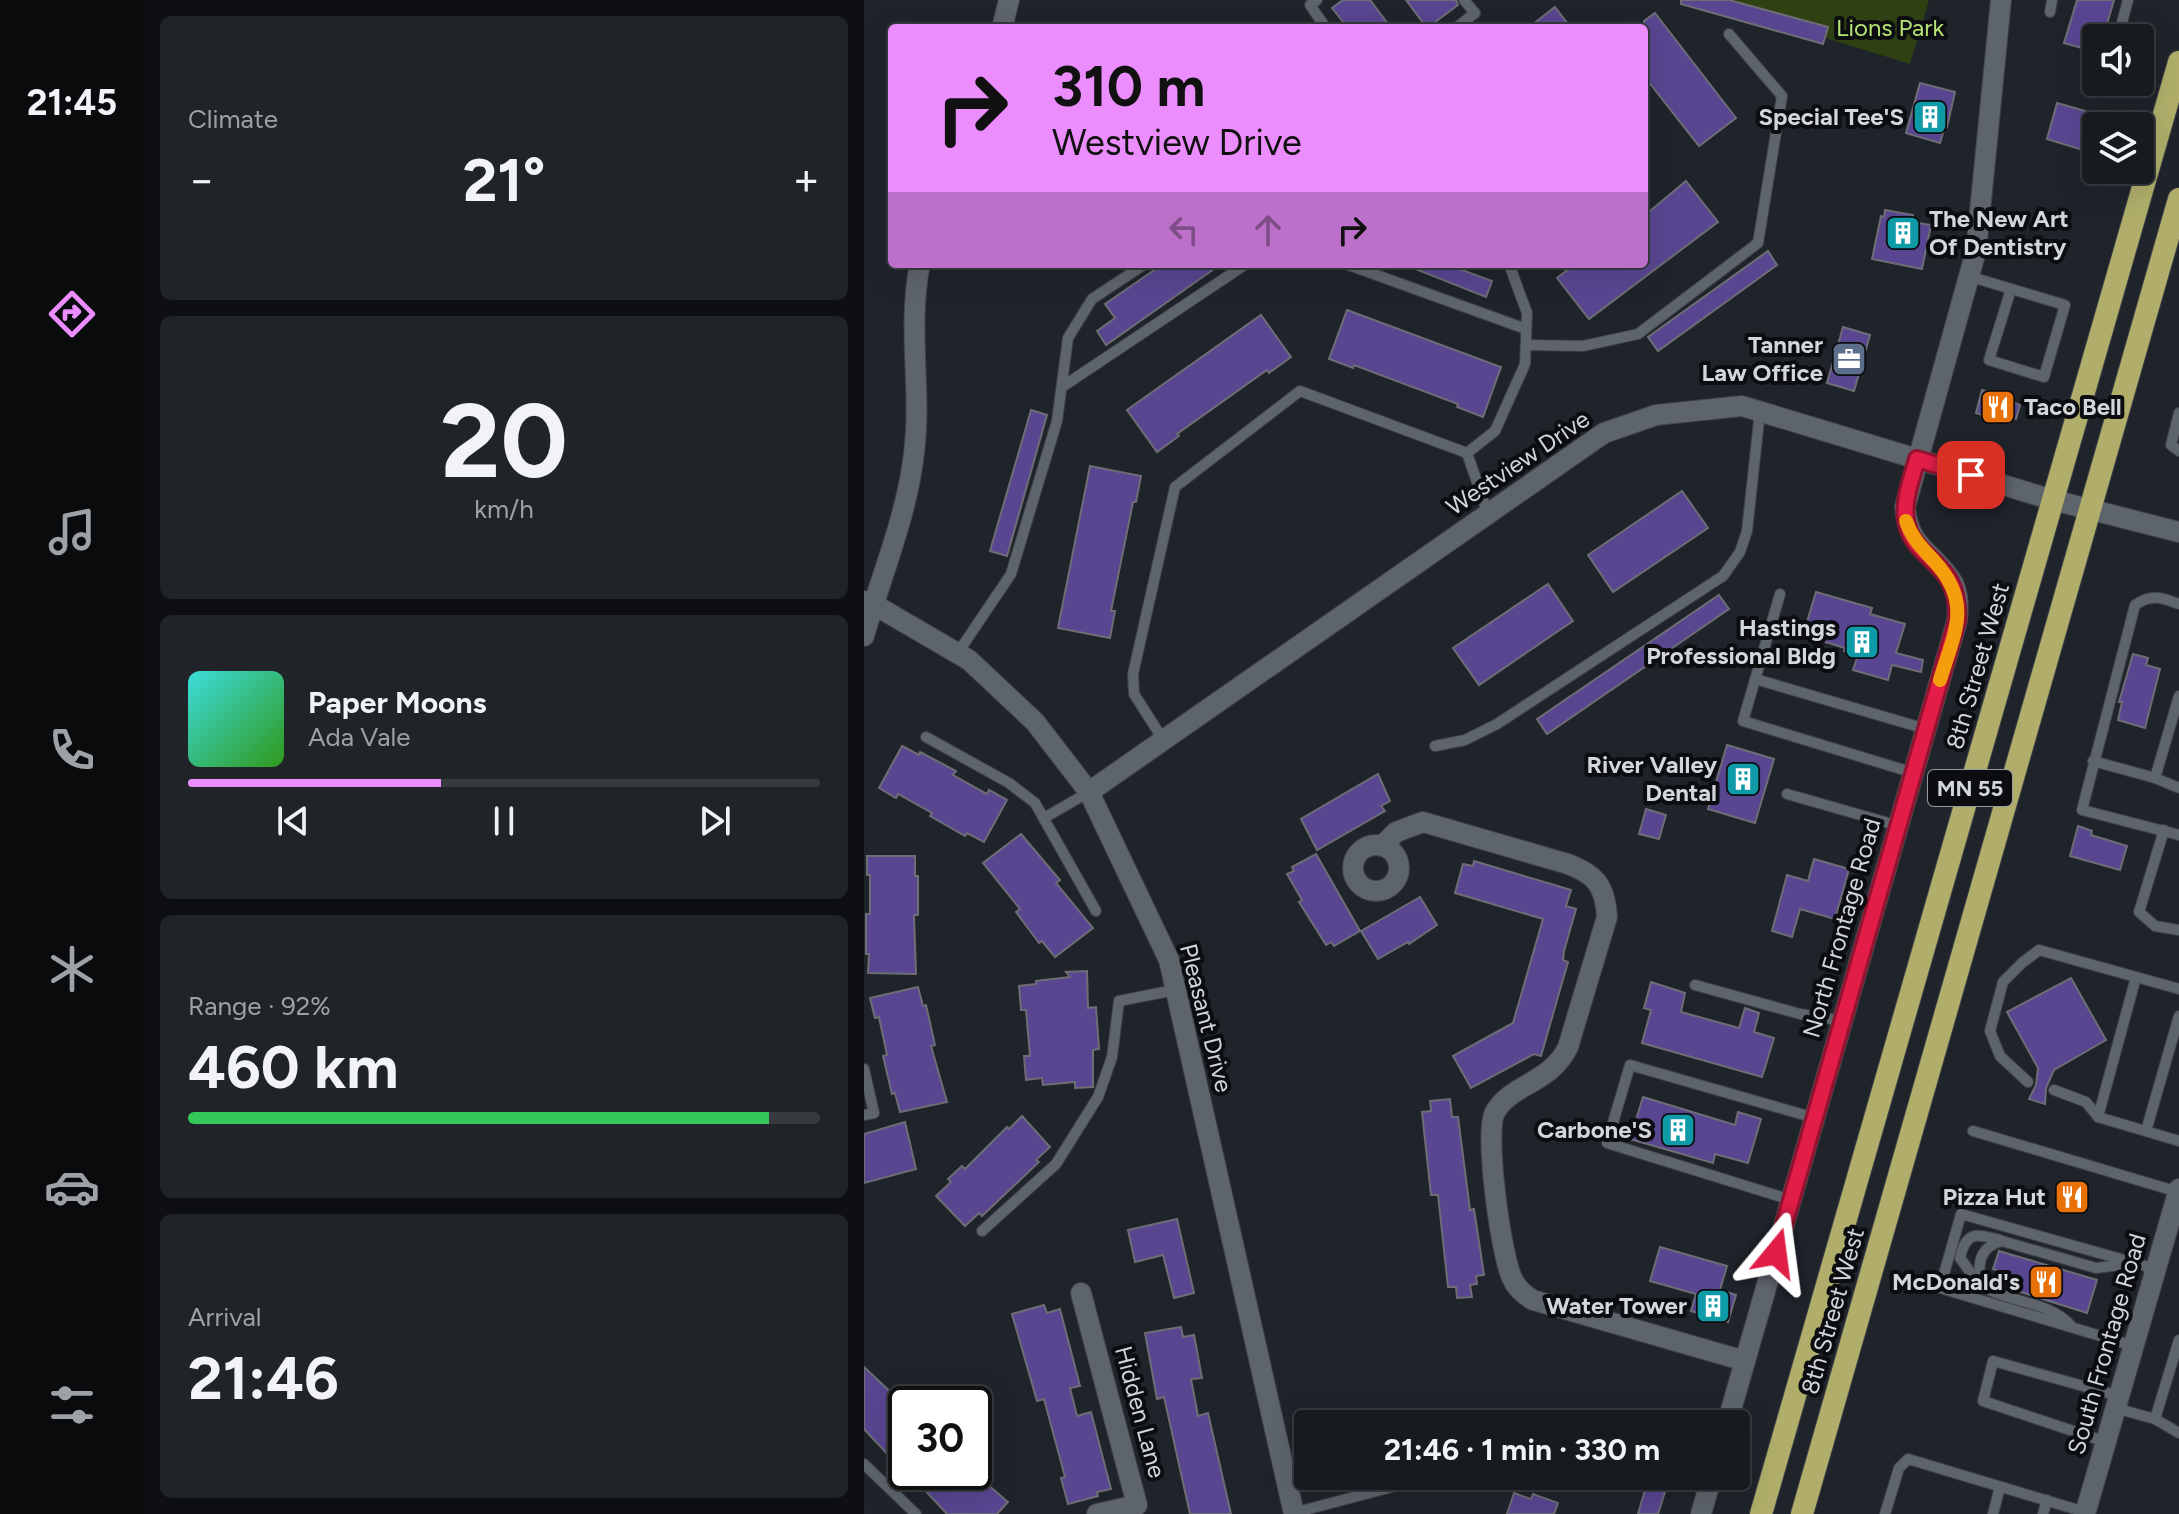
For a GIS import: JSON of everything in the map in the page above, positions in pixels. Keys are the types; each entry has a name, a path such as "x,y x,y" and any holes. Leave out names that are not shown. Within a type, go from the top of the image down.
{"highway":[{"name":"8th Street West","path":"1761,1514 2179,62"},
{"name":"8th Street West","path":"1802,1514 2179,199"}],"street":[{"path":"1003,24 1009,0"},
{"name":"North Frontage Road","path":"1731,1410 1957,621 1958,600 1953,583 1912,538 1905,507 1976,251 2001,0"},
{"path":"864,636 868,603 901,515 914,453 913,333 920,268"},
{"name":"Westview Drive","path":"1089,792 1604,433 1656,415 1742,406 2053,500 2179,532"},
{"name":"Pleasant Drive","path":"868,603 969,660 1035,722 1089,792 1169,960 1293,1513"},
{"path":"1382,846 1396,832 1423,822 1568,864 1584,870 1601,887 1606,898 1607,917 1568,1047 1557,1066 1504,1101 1492,1120 1490,1143 1508,1269 1519,1290 1533,1300 1745,1361"},
{"name":"South Frontage Road","path":"2085,1513 2156,1269 2172,1243 2179,1190"},
{"name":"Hidden Lane","path":"1081,1293 1137,1505 1097,1514"},
{"path":"1701,1514 1708,1490"}],"lane":[{"path":"1317,0 1310,5 1323,24"},
{"path":"1461,24 1475,13 1464,0"},
{"path":"2050,12 2052,0"},
{"path":"2122,24 2128,0"},
{"path":"1526,345 1583,346 1638,334 1758,243 1782,96 1729,34"},
{"path":"957,654 1011,574 1057,421 1068,338 1092,299 1139,268"},
{"path":"1062,387 1240,268"},
{"path":"1357,268 1526,329"},
{"path":"1467,453 1495,431 1525,364 1527,313 1510,268"},
{"path":"1968,276 2065,305 2044,377 1989,360 2011,289"},
{"path":"1164,741 1134,694 1133,674 1175,487 1300,391 1467,453"},
{"path":"1435,746 1465,740 1497,724 1723,576 1740,552 1747,531 1760,411"},
{"path":"2179,413 2171,445 2179,451"},
{"path":"1467,453 1488,514"},
{"path":"1780,594 1743,721 1914,773"},
{"path":"2179,604 2154,596 2135,605 2082,810 2179,835"},
{"path":"1755,679 1926,729"},
{"path":"2155,778 2179,696"},
{"path":"926,737 1009,783 1035,803 1096,911"},
{"path":"2093,761 2179,788"},
{"path":"1044,818 1089,792"},
{"path":"1787,794 1899,826"},
{"path":"2164,830 2139,912 2143,919 2155,926 2179,930"},
{"path":"2028,1082 2000,1056 1990,1031 2003,982 2039,950 2179,989"},
{"path":"2098,1117 2136,977"},
{"path":"1695,985 1800,1014 1843,1021"},
{"path":"982,1231 1056,1164 1098,1097 1112,1057 1119,1001 1175,990"},
{"path":"2146,1131 2179,1016"},
{"path":"1791,1200 1607,1143 1630,1065 1815,1118"},
{"path":"864,1069 874,1113 864,1115"},
{"path":"2054,1090 2086,1102 2098,1117 2179,1141"},
{"path":"1973,1131 2179,1190"},
{"path":"2134,1346 1940,1288 1961,1214 2156,1269"},
{"path":"2072,1327 2062,1315 1993,1293 1980,1285 1960,1258 1966,1239 1974,1236 2002,1241 2096,1268 2134,1263"},
{"path":"1980,1285 1981,1255 1990,1244 2002,1241"},
{"path":"2155,1419 2179,1340"},
{"path":"2106,1442 1983,1401 1993,1361 2117,1402 2179,1433"},
{"path":"1885,1514 1899,1468 1908,1459 2085,1513"},
{"path":"864,1464 916,1514"},
{"path":"1993,1514 2000,1487"},
{"path":"1293,1513 1381,1490"},
{"path":"2043,1514 2047,1500"}],"green space":[{"name":"Lions Park","path":"1703,0 1929,0 1910,64"}],"building":[{"path":"1343,0 1370,0 1388,24 1345,24 1332,8"},
{"path":"1406,0 1456,0 1458,5 1432,24 1424,24"},
{"path":"1681,0 1729,0 1828,27 1823,44 1681,4"},
{"path":"2077,0 2114,0 2107,24 2082,24 2082,48 2064,43"},
{"path":"1555,7 1568,24 1533,24"},
{"path":"1655,13 1736,118 1699,146 1648,81 1648,24 1644,21"},
{"name":"Special Tee'S","path":"1920,83 1955,92 1940,143 1906,133"},
{"path":"2057,103 2089,112 2082,112 2082,150 2047,139"},
{"path":"1686,181 1718,222 1589,319 1557,278 1570,268 1648,268 1648,213"},
{"name":"The New Art Of Dentistry","path":"1885,210 1913,215 1912,222 1931,225 1922,269 1872,259"},
{"path":"1768,251 1777,265 1658,351 1648,337"},
{"path":"1157,268 1215,268 1106,345 1097,331 1115,318 1105,304"},
{"path":"1413,268 1457,268 1492,281 1486,297"},
{"path":"1347,310 1501,367 1483,417 1457,407 1458,404 1354,365 1353,368 1329,359"},
{"path":"1261,315 1291,357 1269,373 1267,370 1177,434 1179,436 1157,452 1127,410"},
{"name":"Tanner Law Office","path":"1843,327 1870,335 1854,391 1827,383"},
{"name":"Taco Bell","path":"1982,390 2013,399 2012,402 2020,405 2016,419 2011,417 2009,423 1976,413"},
{"path":"1031,410 1047,415 1007,556 990,551"},
{"path":"1090,466 1141,476 1111,611 1115,611 1110,638 1058,628"},
{"path":"1682,491 1708,528 1613,592 1588,555"},
{"path":"1548,584 1573,621 1479,685 1453,648"},
{"name":"Hastings Professional Bldg","path":"1816,592 1872,608 1870,614 1905,624 1896,653 1923,660 1921,672 1892,665 1888,680 1853,670 1858,655 1803,635"},
{"path":"1719,595 1729,609 1547,734 1537,719"},
{"path":"2133,654 2148,658 2146,665 2160,669 2145,728 2118,720 2122,702 2119,702"},
{"name":"River Valley Dental","path":"1727,745 1774,759 1755,823 1708,809"},
{"path":"902,746 956,771 953,775 987,794 989,790 1007,800 984,842 967,833 965,836 898,794 896,798 879,788"},
{"path":"1378,774 1390,801 1381,806 1385,811 1317,850 1301,819"},
{"path":"1646,809 1666,815 1659,839 1639,834"},
{"path":"2078,826 2092,831 2091,835 2127,846 2120,870 2070,856"},
{"path":"1021,834 1060,880 1056,883 1093,928 1055,957 1042,941 1039,943 1016,912 1020,909 983,863"},
{"path":"1316,854 1360,931 1334,946 1331,942 1326,945 1299,902 1302,900 1287,874 1294,871 1292,867"},
{"path":"867,856 915,856 915,876 918,876 918,915 914,915 916,974 868,973 866,914 870,914 870,875 867,875"},
{"path":"1814,859 1849,869 1835,919 1800,909 1792,937 1772,931 1787,875 1808,881"},
{"path":"1474,861 1571,890 1566,906 1576,909 1564,951 1563,960 1568,962 1541,1056 1534,1054 1471,1088 1453,1056 1513,1023 1543,919 1455,893 1463,864 1473,866"},
{"path":"1420,897 1437,925 1409,944 1378,959 1361,931"},
{"path":"1087,971 1088,1008 1096,1007 1099,1049 1093,1050 1093,1087 1075,1088 1075,1082 1043,1085 1042,1078 1026,1080 1024,1056 1030,1056 1026,1010 1021,1010 1019,986 1070,977 1066,972"},
{"path":"2071,978 2106,1040 2054,1070 2046,1088 2045,1104 2029,1099 2036,1085 2038,1068 2007,1012"},
{"path":"1651,982 1685,993 1681,1012 1739,1028 1745,1008 1759,1013 1754,1032 1774,1038 1762,1077 1642,1043 1651,1010 1644,1008"},
{"path":"918,987 923,1006 926,1005 935,1045 931,1046 947,1102 900,1112 895,1093 892,1094 883,1056 887,1055 879,1017 875,1018 870,998"},
{"name":"Carbone'S","path":"1643,1097 1735,1125 1738,1112 1761,1119 1748,1163 1715,1154 1713,1163 1630,1139"},
{"path":"1450,1099 1452,1117 1458,1117 1470,1210 1474,1209 1484,1275 1476,1276 1477,1284 1470,1285 1472,1297 1457,1298 1456,1287 1448,1287 1438,1195 1431,1195 1422,1112 1431,1111 1430,1101"},
{"path":"1022,1116 1050,1147 1036,1160 1039,1162 982,1216 979,1213 965,1226 936,1196 951,1182 948,1179 962,1166 965,1169"},
{"path":"905,1122 916,1169 864,1183 864,1134"},
{"path":"1177,1219 1194,1293 1174,1298 1163,1255 1135,1262 1128,1230"},
{"path":"1660,1247 1727,1266 1720,1290 1736,1295 1728,1322 1691,1311 1696,1294 1650,1281"},
{"name":"McDonald's","path":"1999,1251 2097,1280 2087,1313 1995,1284 1999,1271 1993,1269"},
{"path":"1044,1305 1047,1313 1060,1309 1080,1386 1070,1388 1077,1416 1091,1412 1111,1489 1068,1504 1061,1478 1065,1477 1044,1399 1037,1401 1012,1314"},
{"path":"1181,1327 1183,1337 1194,1335 1202,1378 1191,1379 1198,1416 1208,1413 1231,1514 1190,1514 1164,1397 1157,1399 1145,1333"},
{"path":"864,1367 888,1390 888,1455 864,1429"},
{"path":"992,1488 1008,1502 997,1514 947,1514 925,1490"},
{"path":"1645,1490 1666,1490 1658,1514 1638,1514"},
{"path":"1514,1493 1531,1499 1533,1494 1558,1503 1554,1514 1507,1514"}],"slow traffic":[{"path":"1906,521 1912,538 1953,583 1958,600 1957,621 1940,680"}],"place":[{"name":"Special Tee'S","path":"1930,117"},
{"name":"The New Art Of Dentistry","path":"1903,233"},
{"name":"Tanner Law Office","path":"1849,359"},
{"name":"Taco Bell","path":"1998,407"},
{"name":"Hastings Professional Bldg","path":"1862,642"},
{"name":"River Valley Dental","path":"1743,779"},
{"name":"Carbone'S","path":"1678,1130"},
{"name":"Pizza Hut","path":"2072,1197"},
{"name":"McDonald's","path":"2046,1282"},
{"name":"Water Tower","path":"1713,1306"}],"route":[{"path":"1776,1253 1957,621 1958,600 1953,583 1912,538 1907,523 1905,507 1917,459 1971,475"}]}
